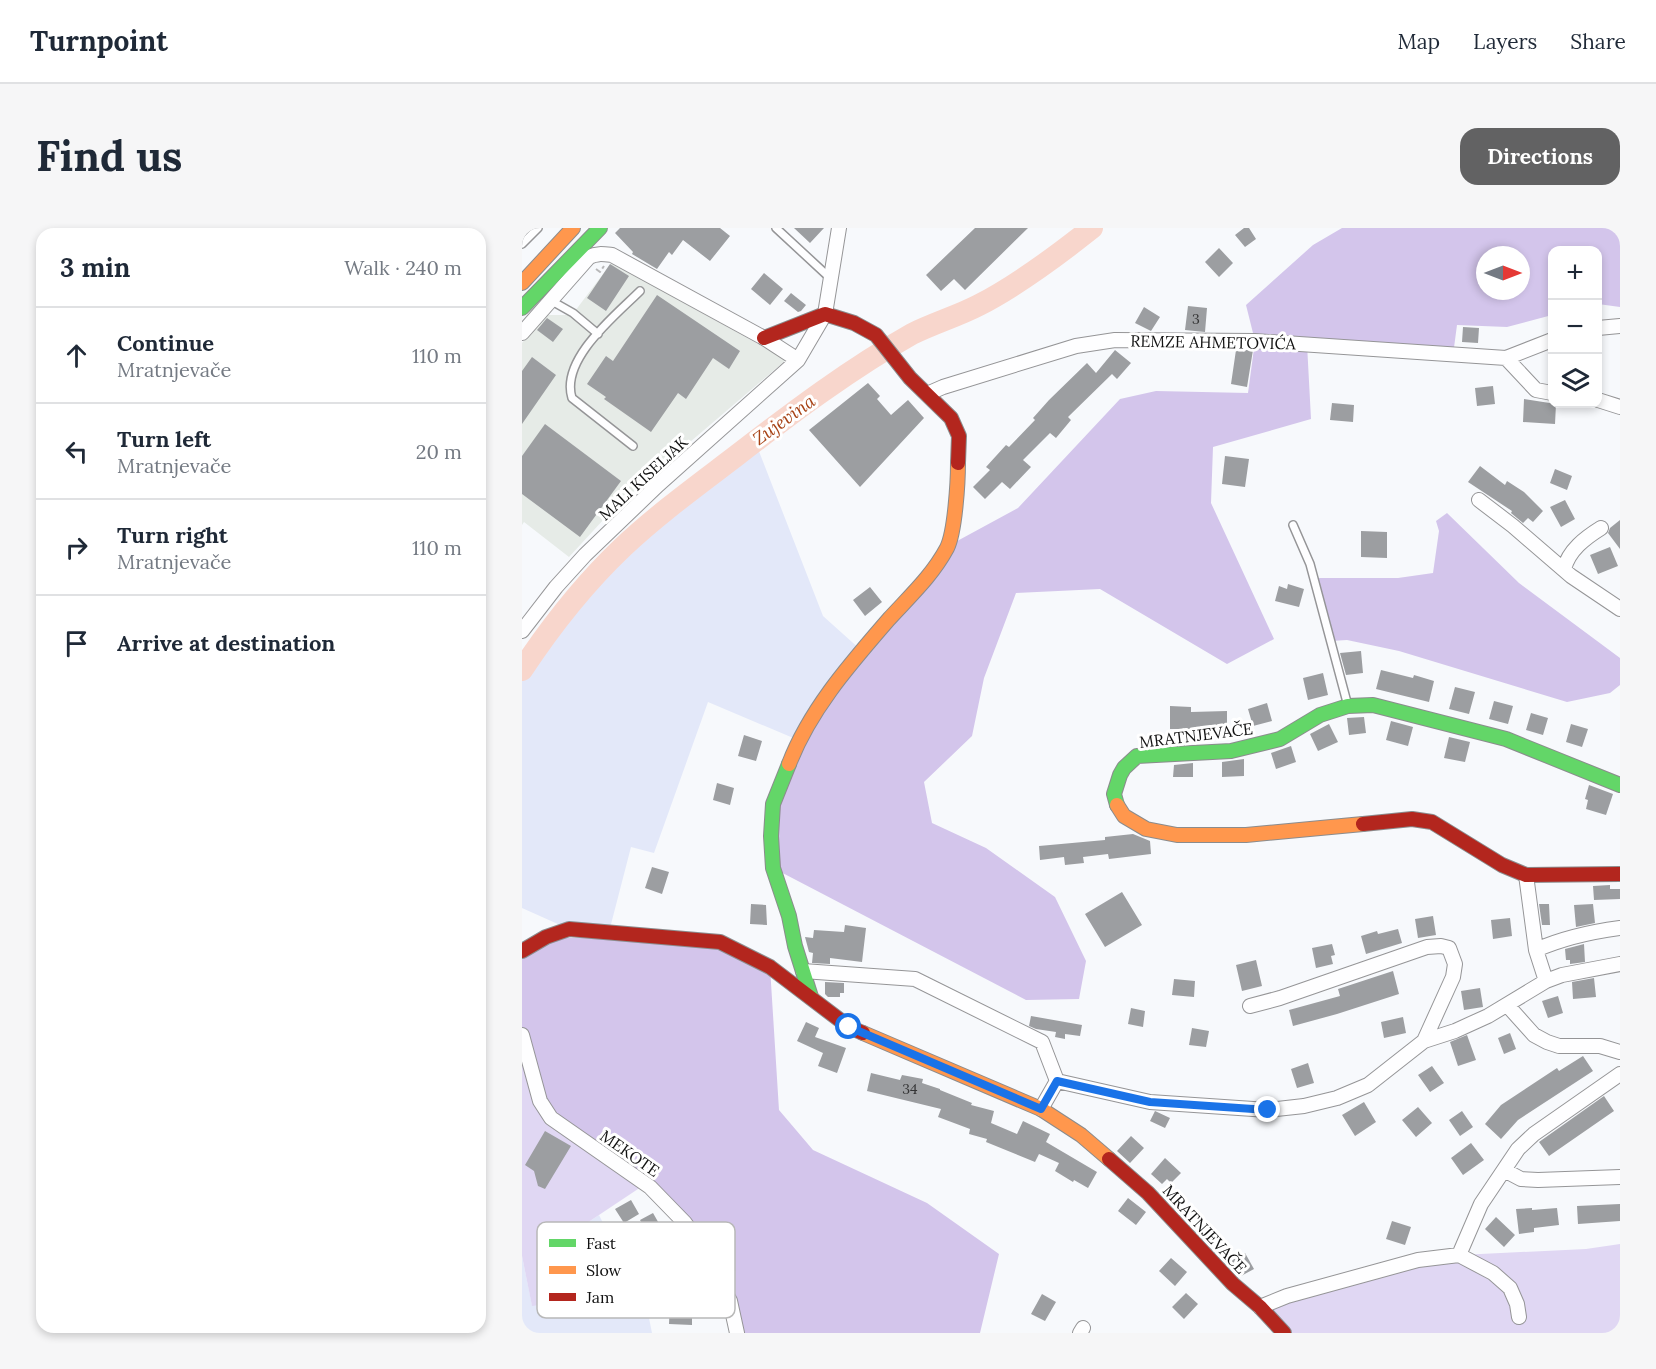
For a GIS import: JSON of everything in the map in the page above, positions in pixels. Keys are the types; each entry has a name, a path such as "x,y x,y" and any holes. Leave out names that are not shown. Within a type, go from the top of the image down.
{"main road":[{"path":"522,283 573,228"},
{"path":"522,308 600,228"},
{"path":"764,338 825,314 854,323 876,335 910,378 951,418 959,436 958,489 948,546 927,579 890,618 826,696 798,740 773,804 771,836 773,868 811,997"},
{"name":"MRATNJEVAČE","path":"1620,785 1506,740 1373,705 1348,706 1320,715 1280,740 1231,751 1137,756 1124,768 1114,794 1124,816 1146,829 1177,835 1246,835 1412,819 1432,822 1502,865 1526,875 1620,874"},
{"path":"522,951 546,937 569,928 720,942 770,967 811,997"},
{"name":"MRATNJEVAČE","path":"811,997 849,1027 1041,1109 1081,1135 1148,1192 1233,1284 1260,1307 1284,1333"}],"street":[{"name":"MALI KISELJAK","path":"522,631 556,587 585,555 658,485 798,360 825,314 840,228"},
{"path":"522,333 588,257 594,254 604,254 612,255 764,338 798,360"},
{"path":"1602,328 1620,326"},
{"name":"REMZE AHMETOVIĆA","path":"927,394 970,378 1076,346 1115,340 1255,341 1506,358 1548,342"},
{"path":"1506,358 1536,390 1548,392"},
{"path":"1602,401 1620,407"},
{"path":"1479,500 1564,569 1620,609"},
{"path":"1564,569 1567,559 1575,550 1587,537 1601,528"},
{"path":"1526,875 1536,950 1546,981"},
{"path":"1536,950 1556,940 1620,927"},
{"path":"1250,1006 1280,998 1427,947 1441,946 1449,948 1455,964 1453,977 1424,1041"},
{"path":"1057,1081 1150,1102 1228,1109 1277,1109 1304,1106 1337,1098 1368,1085 1424,1041 1455,1031 1508,1006 1546,981 1562,975 1620,964"},
{"path":"803,970 915,979 1042,1042 1057,1081"},
{"path":"1508,1006 1534,1035 1546,1042 1559,1046 1600,1046 1620,1052"},
{"name":"MEKOTE","path":"522,1035 540,1101 551,1118 651,1187 684,1222"},
{"path":"1460,1255 1481,1204 1518,1149 1534,1134 1620,1074"},
{"path":"1041,1109 1057,1081"},
{"path":"1504,1170 1521,1179 1620,1177"},
{"path":"1260,1307 1287,1296 1418,1260 1460,1255 1493,1273 1510,1288 1519,1317"},
{"name":"MEKOTE","path":"734,1318 737,1333"}],"lane":[{"path":"522,244 538,228"},
{"path":"776,228 830,278"},
{"path":"633,447 572,398 570,389 572,377 587,345 640,291"},
{"path":"550,300 573,313 598,334"},
{"path":"1293,525 1310,564 1348,706"}],"shaded area":[{"path":"1342,228 1620,228 1620,307 1602,305 1602,246 1548,246 1548,316 1507,327 1457,325 1453,355 1307,344 1311,419 1213,447 1211,503 1274,639 1227,664 1100,589 1016,593 984,678 972,736 924,782 932,823 986,848 1055,897 1086,961 1079,999 1026,1000 773,868 773,804 798,740 948,546 1018,508 1120,399 1156,391 1248,393 1255,341 1246,305 1313,245"},
{"path":"612,262 786,360 605,518 569,557 524,522 522,525 522,343 544,315 572,315"},
{"path":"755,441 823,616 862,651 798,740 708,702 654,853 631,847 609,932 569,929 522,908 522,670 542,639 585,587 623,547"},
{"path":"1447,513 1519,583 1620,658 1620,685 1610,693 1567,702 1399,651 1347,640 1331,641 1314,578 1398,578 1433,573 1439,531 1436,521"},
{"path":"546,937 720,942 770,967 779,1110 813,1150 927,1203 999,1254 980,1333 737,1333 734,1318 735,1222 684,1222 551,1118 522,1035 522,951"},
{"path":"522,1059 543,1114 555,1130 641,1187 588,1222 537,1222 537,1305 532,1306 522,1256"},
{"path":"599,1215 602,1222 588,1222"},
{"path":"1620,1244 1620,1333 1283,1333 1260,1307 1460,1255 1586,1249"},
{"path":"522,1256 532,1305 537,1304 537,1318 649,1318 652,1333 522,1333"}],"building":[{"path":"620,228 720,228 730,236 710,261 683,240 672,255 669,252 657,269 632,254 633,252 615,233"},
{"path":"794,228 824,228 810,243"},
{"path":"975,228 1028,228 965,290 954,279 941,291 926,275"},
{"path":"1244,228 1249,228 1256,239 1245,247 1235,235"},
{"path":"1219,248 1233,263 1219,277 1205,262"},
{"path":"610,264 629,276 606,311 587,298"},
{"path":"764,273 783,289 770,305 751,289"},
{"path":"791,293 806,305 801,311 798,312 784,301"},
{"path":"657,295 740,351 729,369 713,358 686,399 678,393 651,432 587,384 606,356 613,361"},
{"path":"1188,306 1207,308 1205,332 1185,330"},
{"path":"1144,307 1160,317 1151,331 1135,323"},
{"path":"547,318 563,329 553,342 537,330"},
{"path":"1463,327 1479,328 1478,343 1462,342"},
{"path":"1115,350 1131,363 1117,379 1112,374 1068,417 1071,420 1056,438 1050,433 1023,460 1031,467 1010,489 1002,482 985,499 973,487 990,470 986,467 1006,445 1009,447 1035,420 1033,418 1049,400 1087,363 1096,373"},
{"path":"1236,350 1253,350 1247,387 1231,384"},
{"path":"532,357 556,375 522,424 522,371"},
{"path":"868,383 880,396 877,399 891,415 908,400 924,418 860,487 809,430"},
{"path":"1493,386 1495,404 1477,406 1475,388"},
{"path":"1524,399 1548,403 1548,408 1556,408 1555,424 1523,422"},
{"path":"1332,403 1354,405 1353,422 1330,420"},
{"path":"545,424 621,481 580,537 522,494 522,456"},
{"path":"1225,456 1249,459 1245,487 1222,484"},
{"path":"1480,466 1505,485 1507,481 1524,492 1543,511 1533,522 1528,518 1523,523 1511,513 1512,511 1468,482"},
{"path":"1555,469 1572,476 1567,490 1550,483"},
{"path":"1565,500 1575,519 1561,527 1550,507"},
{"path":"1620,520 1620,549 1608,533 1610,528"},
{"path":"1361,531 1387,532 1387,558 1361,557"},
{"path":"1610,547 1618,566 1598,574 1590,555"},
{"path":"1288,584 1304,589 1299,607 1275,601 1279,586 1287,589"},
{"path":"870,587 882,602 865,616 853,600"},
{"path":"1361,651 1363,673 1346,675 1340,653"},
{"path":"1381,670 1413,678 1414,675 1434,681 1429,702 1376,689"},
{"path":"1323,673 1328,695 1308,700 1303,678"},
{"path":"1455,687 1475,692 1469,714 1449,709"},
{"path":"1494,701 1513,706 1508,724 1489,719"},
{"path":"1267,703 1272,721 1253,726 1248,709"},
{"path":"1170,706 1191,707 1191,712 1227,711 1227,729 1170,729"},
{"path":"1531,713 1548,718 1543,735 1526,730"},
{"path":"1364,717 1366,733 1349,735 1347,718"},
{"path":"1391,721 1413,727 1408,746 1386,740"},
{"path":"1329,724 1338,742 1318,751 1310,734"},
{"path":"1571,724 1588,729 1582,747 1566,742"},
{"path":"744,735 762,741 756,761 738,756"},
{"path":"1449,737 1470,742 1465,762 1444,758"},
{"path":"1291,746 1296,762 1276,769 1271,753"},
{"path":"1244,759 1244,776 1222,777 1222,762"},
{"path":"1193,763 1193,777 1173,777 1174,765"},
{"path":"717,783 734,788 730,805 713,800"},
{"path":"1589,785 1613,794 1606,815 1586,809 1588,800 1585,799"},
{"path":"1133,834 1150,841 1151,854 1109,859 1108,854 1083,857 1084,863 1065,865 1064,857 1040,860 1039,846 1105,840 1105,837"},
{"path":"652,867 669,872 662,894 645,888"},
{"path":"1610,885 1610,889 1620,889 1620,899 1594,900 1593,886"},
{"path":"1122,892 1142,925 1105,947 1085,914"},
{"path":"751,904 766,905 767,925 750,924"},
{"path":"1539,904 1549,904 1550,925 1542,925"},
{"path":"1593,904 1595,923 1576,927 1574,905"},
{"path":"1433,916 1436,935 1418,938 1415,919"},
{"path":"1510,918 1512,936 1493,939 1491,920"},
{"path":"845,925 866,928 862,962 830,958 830,964 812,963 813,953 809,952 805,937 813,938 814,930 844,932"},
{"path":"1398,929 1402,943 1366,954 1361,936 1377,931 1378,934"},
{"path":"1332,944 1335,955 1331,956 1333,964 1316,968 1312,948"},
{"path":"1584,944 1585,962 1570,964 1570,960 1566,960 1565,949"},
{"path":"1256,960 1262,986 1242,991 1236,965"},
{"path":"1393,971 1399,994 1293,1026 1289,1010 1340,996 1338,989"},
{"path":"1594,978 1596,997 1573,999 1572,982"},
{"path":"1174,979 1195,981 1194,997 1172,995"},
{"path":"825,982 844,983 844,993 840,993 840,997 828,997 825,994"},
{"path":"1480,988 1483,1007 1464,1010 1461,991"},
{"path":"1558,996 1563,1013 1548,1018 1542,1001"},
{"path":"1131,1008 1145,1011 1143,1027 1128,1024"},
{"path":"1031,1016 1082,1025 1080,1036 1065,1034 1065,1039 1055,1037 1056,1032 1029,1026"},
{"path":"1403,1017 1406,1033 1384,1038 1381,1022"},
{"path":"806,1022 819,1028 815,1037 846,1048 837,1073 818,1066 823,1053 797,1041"},
{"path":"1192,1028 1209,1031 1206,1047 1189,1045"},
{"path":"1510,1033 1516,1049 1504,1054 1498,1038"},
{"path":"1467,1035 1476,1060 1458,1066 1450,1042"},
{"path":"1583,1056 1593,1071 1518,1120 1501,1139 1485,1124 1501,1105 1557,1068 1559,1071"},
{"path":"1308,1063 1314,1083 1297,1088 1291,1069"},
{"path":"1432,1066 1444,1083 1430,1092 1418,1075"},
{"path":"871,1073 900,1080 902,1075 923,1079 922,1083 972,1103 971,1105 994,1111 991,1123 1017,1134 1023,1121 1050,1134 1046,1142 1097,1172 1088,1188 1074,1180 1073,1182 1055,1171 1059,1163 1039,1154 1035,1162 986,1142 987,1139 969,1134 970,1129 938,1117 941,1109 867,1091"},
{"path":"1604,1096 1614,1111 1549,1156 1539,1142"},
{"path":"1364,1102 1376,1122 1355,1136 1342,1115"},
{"path":"1418,1107 1432,1123 1416,1137 1402,1120"},
{"path":"1155,1111 1170,1118 1165,1128 1150,1121"},
{"path":"1462,1111 1473,1127 1460,1136 1449,1120"},
{"path":"545,1131 571,1146 545,1189 538,1186 534,1171 525,1165"},
{"path":"1131,1136 1144,1148 1130,1163 1117,1151"},
{"path":"1471,1143 1484,1160 1463,1175 1451,1158"},
{"path":"1165,1158 1181,1173 1171,1183 1167,1179 1162,1184 1151,1174"},
{"path":"1128,1198 1146,1212 1136,1225 1118,1211"},
{"path":"631,1200 639,1214 623,1222 615,1209"},
{"path":"1620,1204 1620,1221 1578,1224 1577,1206"},
{"path":"1532,1208 1532,1210 1557,1208 1559,1225 1534,1228 1534,1232 1519,1234 1516,1209"},
{"path":"653,1213 658,1222 641,1222 640,1220"},
{"path":"1496,1217 1515,1235 1504,1247 1485,1229"},
{"path":"1392,1221 1411,1227 1405,1245 1386,1239"},
{"path":"1245,1253 1254,1269 1241,1276 1229,1262"},
{"path":"1171,1258 1187,1272 1175,1286 1159,1271"},
{"path":"1186,1293 1198,1304 1184,1319 1172,1307"},
{"path":"1042,1294 1056,1302 1045,1321 1031,1314"},
{"path":"669,1318 692,1318 692,1325 669,1324"}],"waterway":[{"name":"Zujevina","path":"522,670 556,622 595,576 636,535 678,500 844,376 912,334 994,297 1037,269 1092,228"}],"traffic: fast":[{"path":"522,308 600,228"},
{"path":"1117,805 1114,794 1120,775 1137,756 1231,751 1280,739 1320,715 1348,706 1373,705 1506,739 1620,785"},
{"path":"789,764 773,804 771,836 773,868 811,997"}],"traffic: slow":[{"path":"522,283 573,228"},
{"path":"789,764 808,724 833,687 928,577 947,548 954,519 958,463"},
{"path":"1117,805 1124,816 1146,829 1177,835 1246,835 1363,824"},
{"path":"863,1033 1041,1109 1081,1135 1109,1159"}],"traffic: jam":[{"path":"764,338 825,314 854,323 876,335 910,378 951,418 959,436 958,463"},
{"path":"1363,824 1412,819 1432,822 1502,865 1526,875 1620,874"},
{"path":"522,951 546,937 569,929 720,942 770,967 849,1027 863,1033"},
{"path":"1109,1159 1148,1193 1233,1284 1260,1307 1284,1333"}],"route":[{"path":"849,1027 1041,1109 1057,1081 1150,1102 1268,1110"}]}
